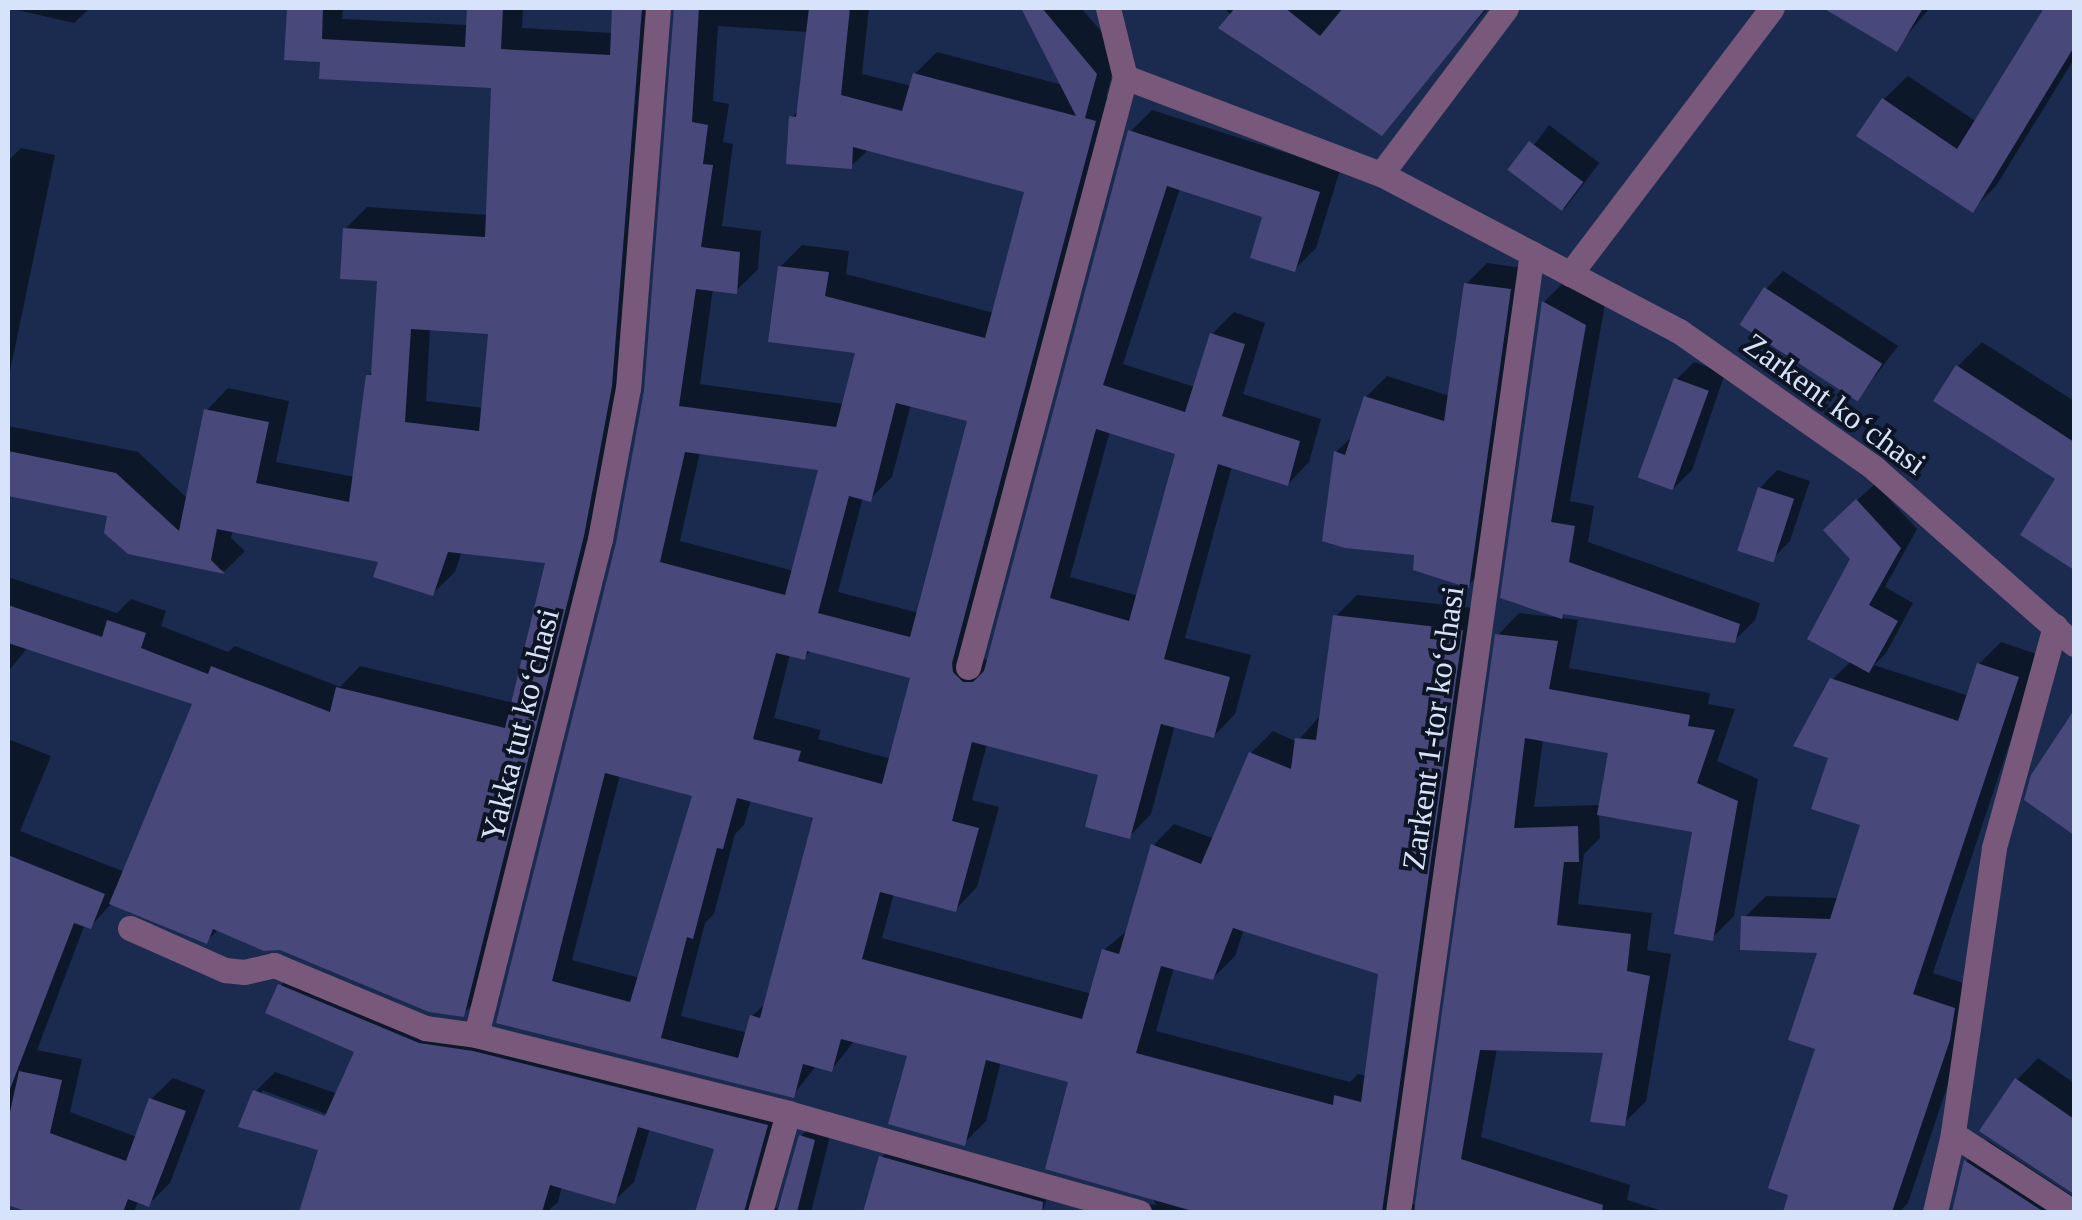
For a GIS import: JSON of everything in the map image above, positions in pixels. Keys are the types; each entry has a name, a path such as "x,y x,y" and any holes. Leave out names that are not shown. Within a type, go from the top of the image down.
{"street":[{"name":"Yakka tut koʻchasi","path":"476,1035 600,540 628,388 658,8"},
{"path":"968,666 1125,77 1108,8"},
{"path":"1381,174 1506,8"},
{"path":"1570,274 1772,8"},
{"name":"Zarkent koʻchasi","path":"1125,77 1381,174 1679,331 1874,467 2074,644"},
{"name":"Zarkent 1-tor koʻchasi","path":"1398,1212 1532,253"},
{"path":"1935,1212 1953,1134 1994,848 2055,626"},
{"path":"130,928 226,970 274,965 425,1028 476,1035 788,1114 1139,1212"},
{"path":"760,1212 788,1114"},
{"path":"1953,1134 2072,1212"}],"building":[{"path":"287,8 323,8 322,39 465,47 467,8 503,8 501,49 610,55 612,8 642,8 612,386 584,536 464,1017 429,1012 280,950 264,951 213,929 207,944 109,904 192,704 8,643 8,605 102,637 107,620 146,633 141,648 208,674 211,666 330,712 336,687 505,728 545,563 448,552 433,596 373,577 378,562 217,529 211,560 225,574 128,554 104,533 107,516 8,496 8,451 116,473 179,531 204,409 269,422 256,483 349,502 366,375 371,375 377,281 340,279 343,228 485,237 491,88 319,79 320,62 284,60","holes":["411,329 488,334 479,431 405,422"]},
{"path":"674,8 699,8 692,122 708,125 703,164 713,165 701,247 740,252 737,294 696,289 679,406 836,427 855,353 768,342 778,266 829,272 825,296 985,338 1024,192 853,147 852,169 786,164 789,116 796,117 809,8 850,8 841,95 902,111 913,73 1076,116 1021,8 1042,8 1097,74 1085,118 1096,121 952,663 953,672 963,682 973,682 984,671 1128,130 1320,192 1295,272 1250,258 1262,217 1167,186 1103,385 1185,412 1210,333 1245,344 1222,416 1300,441 1288,486 1218,464 1164,659 1230,677 1214,738 1161,724 1130,839 1085,827 1098,775 972,742 952,821 979,828 956,912 880,892 862,959 1082,1019 1102,949 1119,954 1151,844 1201,864 1249,752 1291,769 1295,738 1316,740 1333,615 1463,630 1382,1212 1196,1212 1045,1169 1068,1082 986,1060 965,1146 888,1124 907,1056 841,1039 832,1072 803,1064 794,1098 496,1023 616,543 644,391","holes":["896,403 967,421 910,637 818,613 849,496 871,502","1096,429 1175,454 1129,621 1050,598","685,452 818,470 785,595 660,562","807,651 910,678 882,784 798,761 801,751 753,739 776,653 805,660","605,773 692,796 630,1002 552,981","737,798 813,818 760,1018 750,1015 738,1058 661,1038 687,937 693,939 717,848 723,849","1233,928 1378,974 1361,1102 1334,1095 1333,1105 1136,1053 1161,966 1213,980"]},
{"path":"1235,8 1285,8 1320,36 1343,8 1486,8 1382,136 1218,28"},
{"path":"1823,8 1923,8 1897,52"},
{"path":"2044,8 2074,8 2074,47 1973,213 1856,136 1882,98 1957,149"},
{"path":"1529,141 1583,182 1562,211 1507,170"},
{"path":"1464,283 1511,289 1469,588 1413,570 1414,555 1345,548 1322,541 1334,451 1345,455 1364,396 1444,421"},
{"path":"1764,287 1882,364 1858,402 1739,325"},
{"path":"1542,301 1586,325 1551,522 1575,526 1569,562 1740,624 1735,643 1563,614 1562,619 1500,598"},
{"path":"1956,365 2074,442 2074,570 2020,535 2055,479 1933,401"},
{"path":"1674,378 1709,391 1673,490 1638,478"},
{"path":"1758,487 1794,499 1773,562 1737,551"},
{"path":"1856,499 1901,548 1869,605 1898,621 1869,673 1807,639 1850,559 1823,530"},
{"path":"1495,634 1558,641 1549,689 1690,715 1688,726 1715,730 1697,783 1738,801 1713,941 1674,934 1692,832 1597,815 1608,753 1525,738 1514,828 1578,826 1579,862 1564,862 1557,925 1631,934 1627,971 1650,976 1625,1126 1590,1122 1603,1053 1480,1050 1461,1159 1603,1205 1602,1212 1414,1212"},
{"path":"1977,663 2019,677 1913,994 1955,1008 1950,1040 1892,1212 1783,1212 1788,1195 1768,1188 1815,1049 1788,1040 1817,953 1740,950 1741,916 1830,919 1860,825 1811,809 1828,758 1793,746 1830,678 1958,721"},
{"path":"2074,710 2074,835 2024,800 2031,775"},
{"path":"8,855 105,894 91,929 74,923 10,1089"},
{"path":"278,984 419,1043 473,1051 768,1125 744,1212 695,1212 714,1149 638,1127 615,1204 550,1185 542,1212 299,1212 318,1150 238,1127 253,1090 325,1116 354,1052 265,1013"},
{"path":"19,1071 62,1080 50,1133 126,1161 149,1098 186,1111 149,1207 128,1199 123,1212 28,1212 8,1205 8,1121"},
{"path":"2015,1078 2074,1119 2074,1194 1979,1131"},
{"path":"799,1135 815,1140 797,1212 777,1212"},
{"path":"879,1156 1043,1202 1042,1212 863,1212"},
{"path":"1964,1160 2044,1212 1952,1212"}]}
